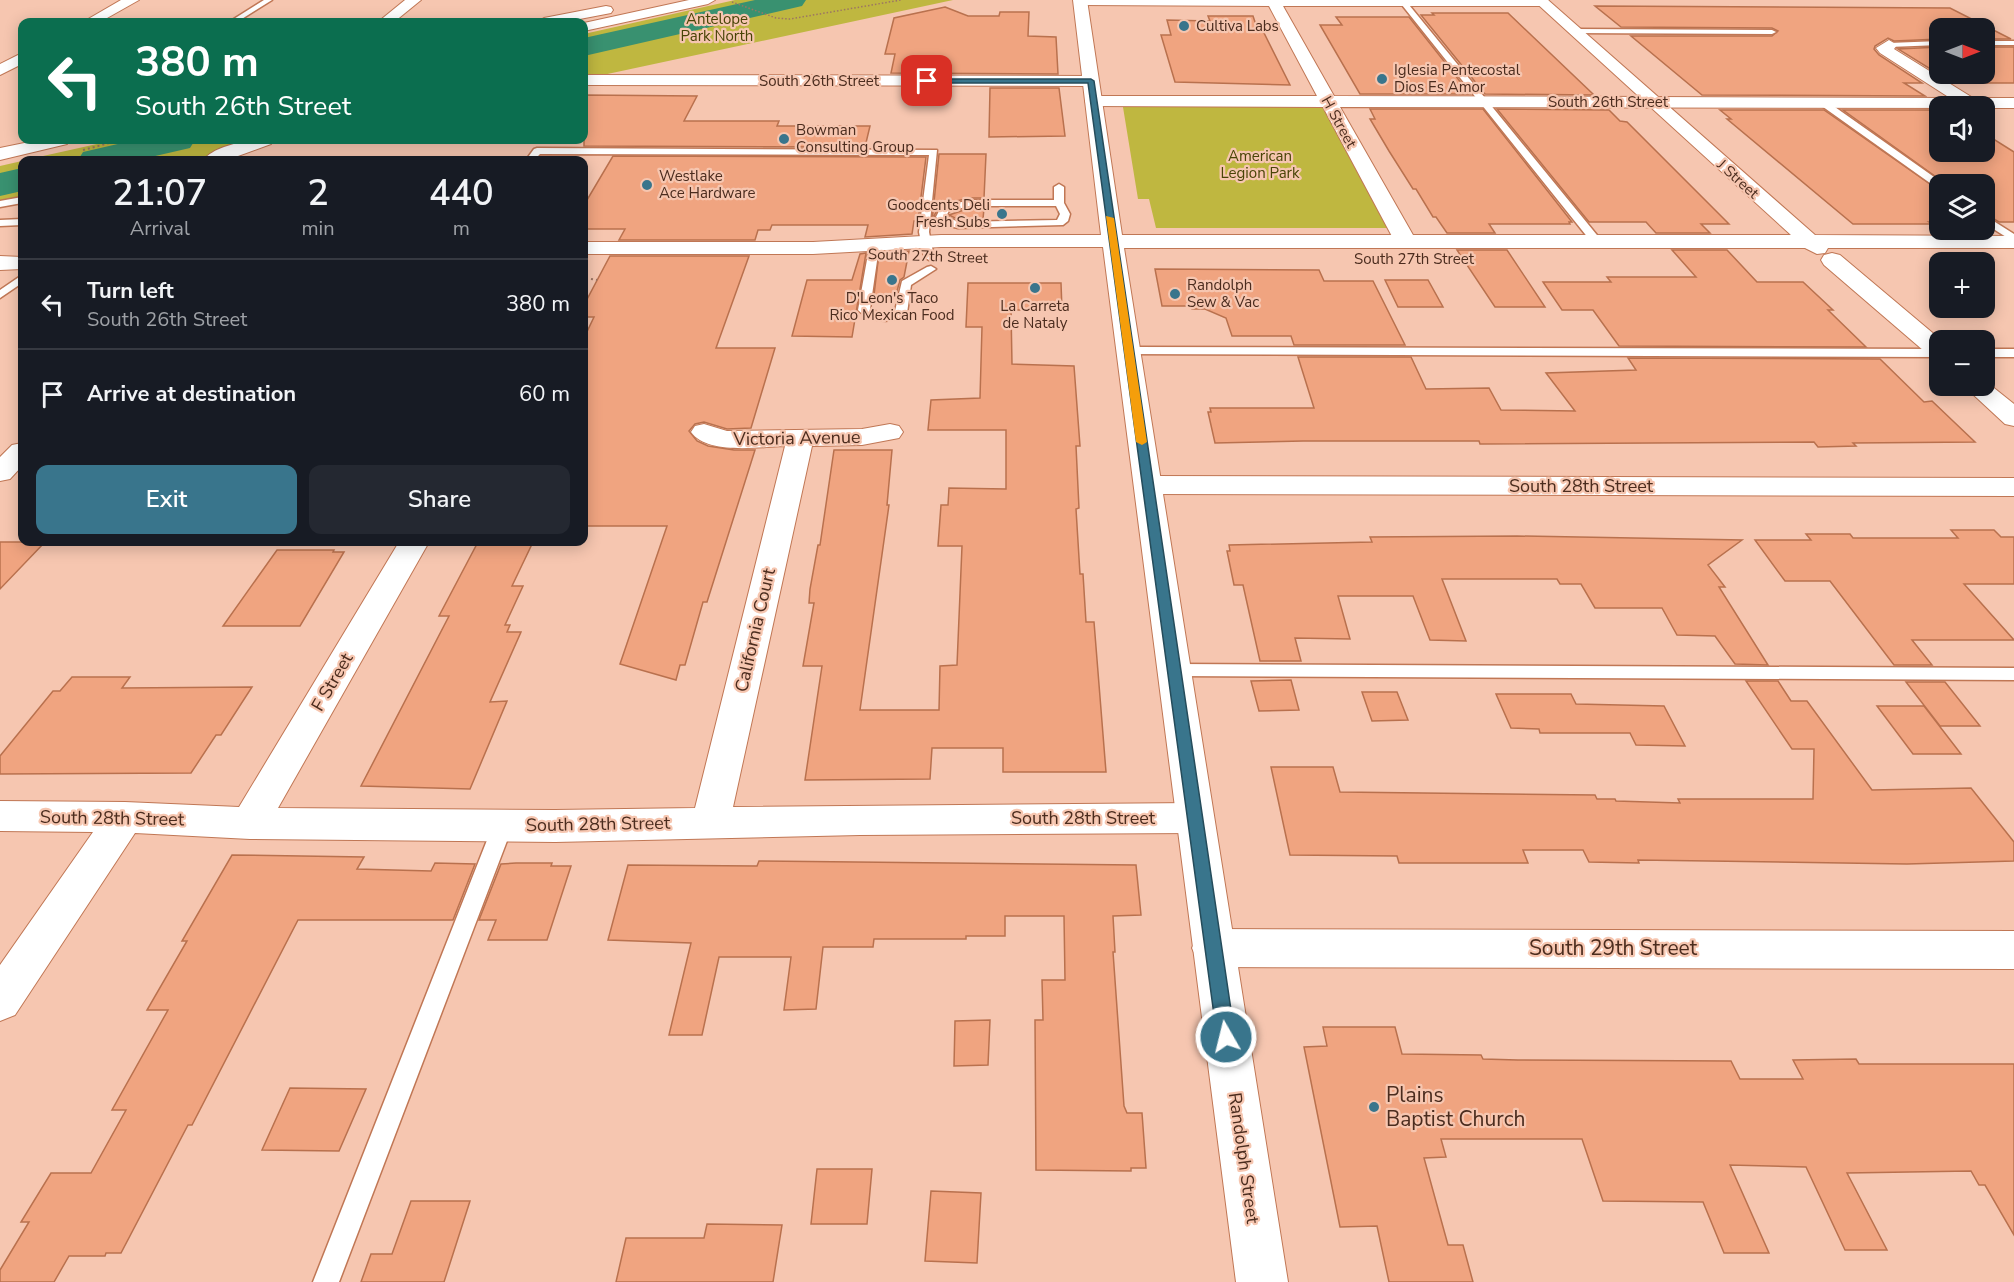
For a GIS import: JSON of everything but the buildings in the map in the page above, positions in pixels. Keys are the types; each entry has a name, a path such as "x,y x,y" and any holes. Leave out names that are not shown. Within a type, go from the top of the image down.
{"street":[{"path":"98,18 132,0"},
{"path":"390,18 414,0"},
{"path":"564,18 652,0"},
{"path":"588,26 708,0"},
{"path":"1080,1 1541,1"},
{"name":"Randolph Street","path":"1080,1 1262,1282"},
{"name":"J Street","path":"1541,1 1809,242 1929,344"},
{"name":"H Street","path":"1274,2 1406,242"},
{"path":"1889,45 1884,48 1885,50 1959,96"},
{"path":"0,70 18,60"},
{"name":"South 26th Street","path":"588,80 1092,91 1328,102 1929,103"},
{"name":"South 26th Street","path":"1995,103 2014,103"},
{"path":"1995,105 2014,116"},
{"path":"0,138 18,134"},
{"path":"0,154 44,144"},
{"path":"221,156 253,144"},
{"path":"0,241 18,241"},
{"name":"South 27th Street","path":"813,248 873,254 929,256 1406,242 2014,241"},
{"name":"South 27th Street","path":"588,251 813,248 929,256"},
{"name":"South 27th Street","path":"1114,249 2014,261"},
{"path":"0,264 18,263"},
{"path":"1989,396 2014,418"},
{"name":"Victoria Avenue","path":"704,432 714,438 727,439 800,439 862,437 890,432"},
{"name":"California Court","path":"711,822 800,439"},
{"path":"0,472 18,456"},
{"name":"South 28th Street","path":"1148,485 2014,487"},
{"name":"F Street","path":"250,823 412,546"},
{"name":"South 28th Street","path":"0,816 125,817 250,823 503,825 1195,818"},
{"path":"0,1001 125,817"},
{"name":"South 29th Street","path":"1213,948 2014,950"}],"lane":[{"path":"240,18 269,0"},
{"path":"1401,1 1597,242"},
{"path":"1574,31 1772,32"},
{"path":"1889,45 1929,43"},
{"path":"1995,43 2014,43"},
{"path":"1822,102 1929,178"},
{"path":"533,156 537,151 934,152 927,199 929,256 906,282 901,313 892,317 872,316 864,310 873,254"},
{"path":"1059,187 1059,203 1064,209 1065,217 1063,221 1053,225 958,225 944,220 941,216 945,209 962,204 1059,203"},
{"path":"0,204 18,201"},
{"path":"0,223 18,222"},
{"path":"1995,226 2014,241"},
{"path":"0,295 18,281"},
{"path":"1128,351 1929,353"},
{"path":"1995,352 2014,352"},
{"path":"1175,670 2014,674"},
{"path":"326,1282 503,825"}],"path":[{"path":"734,1 782,19 797,19 901,0"},
{"path":"591,279 597,280"}],"green space":[{"name":"Antelope Park North","path":"735,0 953,0 588,78 588,33"},
{"name":"American Legion Park","path":"1122,101 1328,102 1397,228 1156,228 1149,199 1138,199"},
{"path":"97,144 254,144 222,156 43,156"},
{"path":"18,162 18,197 0,201 0,166"}],"waterway":[{"path":"588,46 792,0"},
{"path":"112,156 161,144"},
{"path":"0,185 18,180"}],"slow traffic":[{"path":"1109,218 1142,442"}],"place":[{"name":"Cultiva Labs","path":"1184,26"},
{"name":"Iglesia Pentecostal Dios Es Amor","path":"1382,79"},
{"name":"Bowman Consulting Group","path":"784,139"},
{"name":"Westlake Ace Hardware","path":"647,185"},
{"name":"Goodcents Deli Fresh Subs","path":"1002,214"},
{"name":"D'Leon's Taco Rico Mexican Food","path":"892,280"},
{"name":"La Carreta de Nataly","path":"1035,288"},
{"name":"Randolph Sew & Vac","path":"1175,294"},
{"name":"Plains Baptist Church","path":"1374,1107"}],"route":[{"path":"927,81 1091,81 1226,1037"}]}
